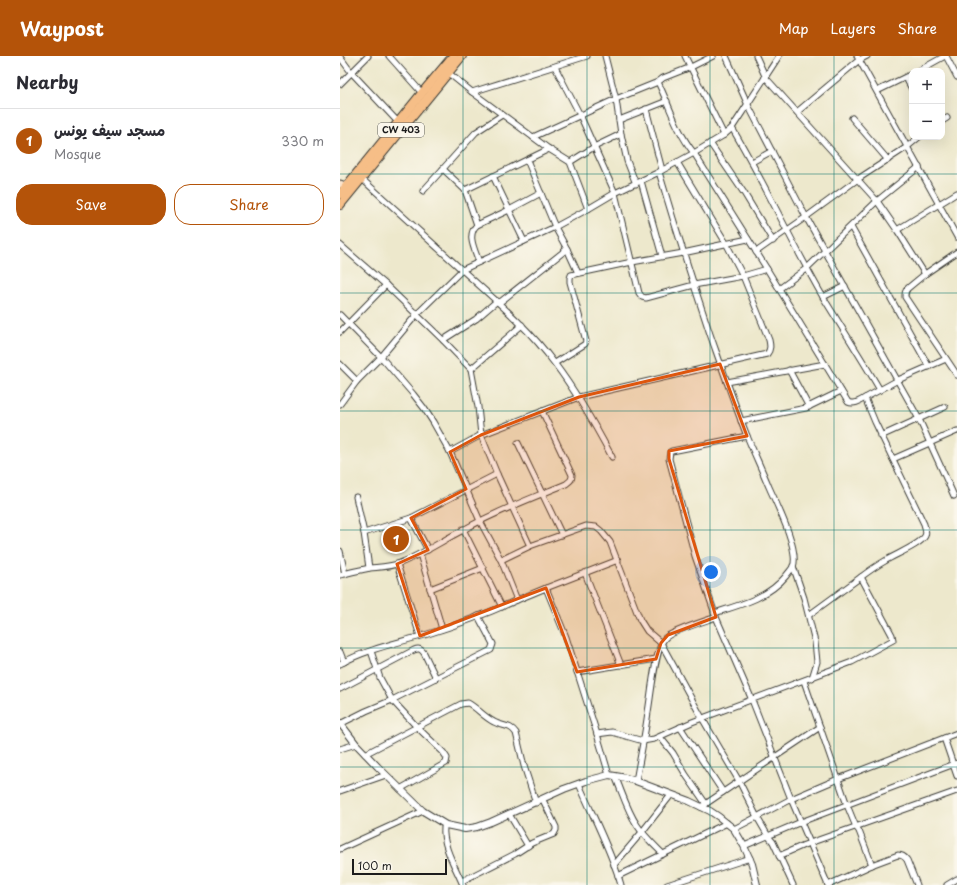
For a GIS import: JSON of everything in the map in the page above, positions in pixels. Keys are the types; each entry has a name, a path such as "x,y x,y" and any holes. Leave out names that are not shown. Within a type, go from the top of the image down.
{"main road":[{"name":"CW 403","path":"340,205 347,187 362,179 445,71 453,56"},
{"name":"CW 403","path":"340,194 422,93 462,56"}],"street":[{"path":"340,84 368,56"},
{"path":"389,56 422,93"},
{"path":"472,92 587,56"},
{"path":"605,56 616,99 627,161 636,184"},
{"path":"685,56 724,135"},
{"path":"533,137 713,56"},
{"path":"726,56 748,105 806,217 919,419 954,496"},
{"path":"756,56 766,78 877,201 925,274"},
{"path":"340,404 357,381 381,357 417,314 462,270 588,209 694,153 724,135 732,128 780,56"},
{"path":"797,112 858,58 867,56"},
{"path":"924,68 946,56 957,77"},
{"path":"340,57 351,72 398,122"},
{"path":"858,58 957,237"},
{"path":"555,66 580,115 615,194 639,292 642,297 646,298 694,285 743,276 767,269"},
{"path":"445,71 549,149 570,162 588,209"},
{"path":"877,91 909,76"},
{"path":"906,78 909,84"},
{"path":"658,82 686,143 694,153 767,269 848,402 852,404 855,403 898,380 946,359"},
{"path":"619,120 667,101"},
{"path":"636,781 656,659 664,639 673,633 763,596 782,581 793,566 794,560 793,545 741,421 720,364 683,253 660,171 646,110"},
{"path":"423,191 478,130 502,114"},
{"path":"852,118 888,160"},
{"path":"732,128 752,162 787,231 824,297 880,390"},
{"path":"570,162 594,147 621,134"},
{"path":"756,252 915,140"},
{"path":"710,143 744,192 772,241"},
{"path":"465,190 549,149"},
{"path":"752,162 772,151"},
{"path":"527,160 555,226 578,273"},
{"path":"450,452 481,435 579,397 767,354 770,348 769,340 743,276 726,243 677,162"},
{"path":"779,289 808,268 877,201 919,167"},
{"path":"443,169 465,190 477,225"},
{"path":"493,176 524,241"},
{"path":"362,179 522,324 555,363 579,397 612,457"},
{"path":"641,181 662,256"},
{"path":"479,262 471,239 472,231 477,225 510,210 541,193"},
{"path":"897,230 957,193"},
{"path":"851,227 929,367"},
{"path":"555,363 585,344 586,341 569,279 571,275 748,239"},
{"path":"340,245 386,284 471,369 478,406 481,435 511,506 530,546"},
{"path":"443,340 476,319 567,249"},
{"path":"957,252 925,274 908,288 906,290 905,297 957,375"},
{"path":"340,332 386,284"},
{"path":"824,297 844,286"},
{"path":"340,315 381,357 424,408 450,452 480,521 501,560 517,600"},
{"path":"471,369 522,324"},
{"path":"340,364 357,381"},
{"path":"727,382 825,364"},
{"path":"789,370 809,407"},
{"path":"741,421 809,407 841,391"},
{"path":"809,615 875,566 913,546 926,534 924,524 881,436 865,398"},
{"path":"881,436 945,407"},
{"path":"340,551 343,575 369,568 391,566 428,550 463,529 511,506 566,484 572,478 572,475 542,411"},
{"path":"893,459 957,431"},
{"path":"747,436 672,451 669,455 670,467 693,548 715,615 752,700 791,799 828,885 898,855 905,857 917,885"},
{"path":"518,443 562,535"},
{"path":"364,533 410,518 497,474"},
{"path":"356,497 364,533 369,568"},
{"path":"410,518 428,550"},
{"path":"501,560 530,546 586,526 596,527 601,531 610,542 618,560 640,620 647,631 661,644 757,817 773,842 793,885"},
{"path":"463,529 502,607"},
{"path":"420,554 442,630"},
{"path":"340,652 342,663 390,644 442,630 618,560"},
{"path":"397,564 420,636"},
{"path":"793,566 809,615 815,642 817,655 812,678"},
{"path":"430,589 483,568"},
{"path":"585,573 621,665"},
{"path":"597,734 612,732 643,741 660,737 702,718 852,662 892,640 892,635 861,577"},
{"path":"546,588 566,637 597,734 612,775 630,813 642,832 662,854"},
{"path":"478,616 492,644 491,650 392,700 340,723 365,754 400,789 423,811 446,825 465,828 477,827 579,784 612,775 636,781 671,795 704,805 727,823 734,830 750,858 757,885"},
{"path":"340,689 414,650 419,649 424,653 436,678"},
{"path":"371,651 380,678 392,700 446,755 446,763 400,789"},
{"path":"577,672 656,659"},
{"path":"804,681 847,805 872,865"},
{"path":"365,754 466,702 474,706 486,717 496,723 512,728 516,733 536,803"},
{"path":"680,727 723,792"},
{"path":"704,805 820,727"},
{"path":"734,830 791,799 838,779 957,733"},
{"path":"660,737 673,752 704,805"},
{"path":"944,738 955,764 957,776"},
{"path":"340,749 356,744"},
{"path":"744,846 801,822 955,764"},
{"path":"340,791 386,775"},
{"path":"579,784 614,865 621,885"},
{"path":"779,856 799,847 957,791"},
{"path":"614,865 671,795"},
{"path":"446,825 444,827 444,839 450,856 463,883 537,841 556,832 556,827 543,800"},
{"path":"340,849 423,811"},
{"path":"509,814 528,846"},
{"path":"618,876 727,823"},
{"path":"667,885 750,858"},
{"path":"947,885 957,879"}],"highlighted area":[{"path":"720,364 747,436 669,451 669,459 716,617 668,635 661,643 656,659 577,672 546,588 420,636 397,564 428,550 411,518 466,489 450,452 481,435 579,397"}],"place":[{"name":"مسجد سيف يونس","path":"396,539"}]}
